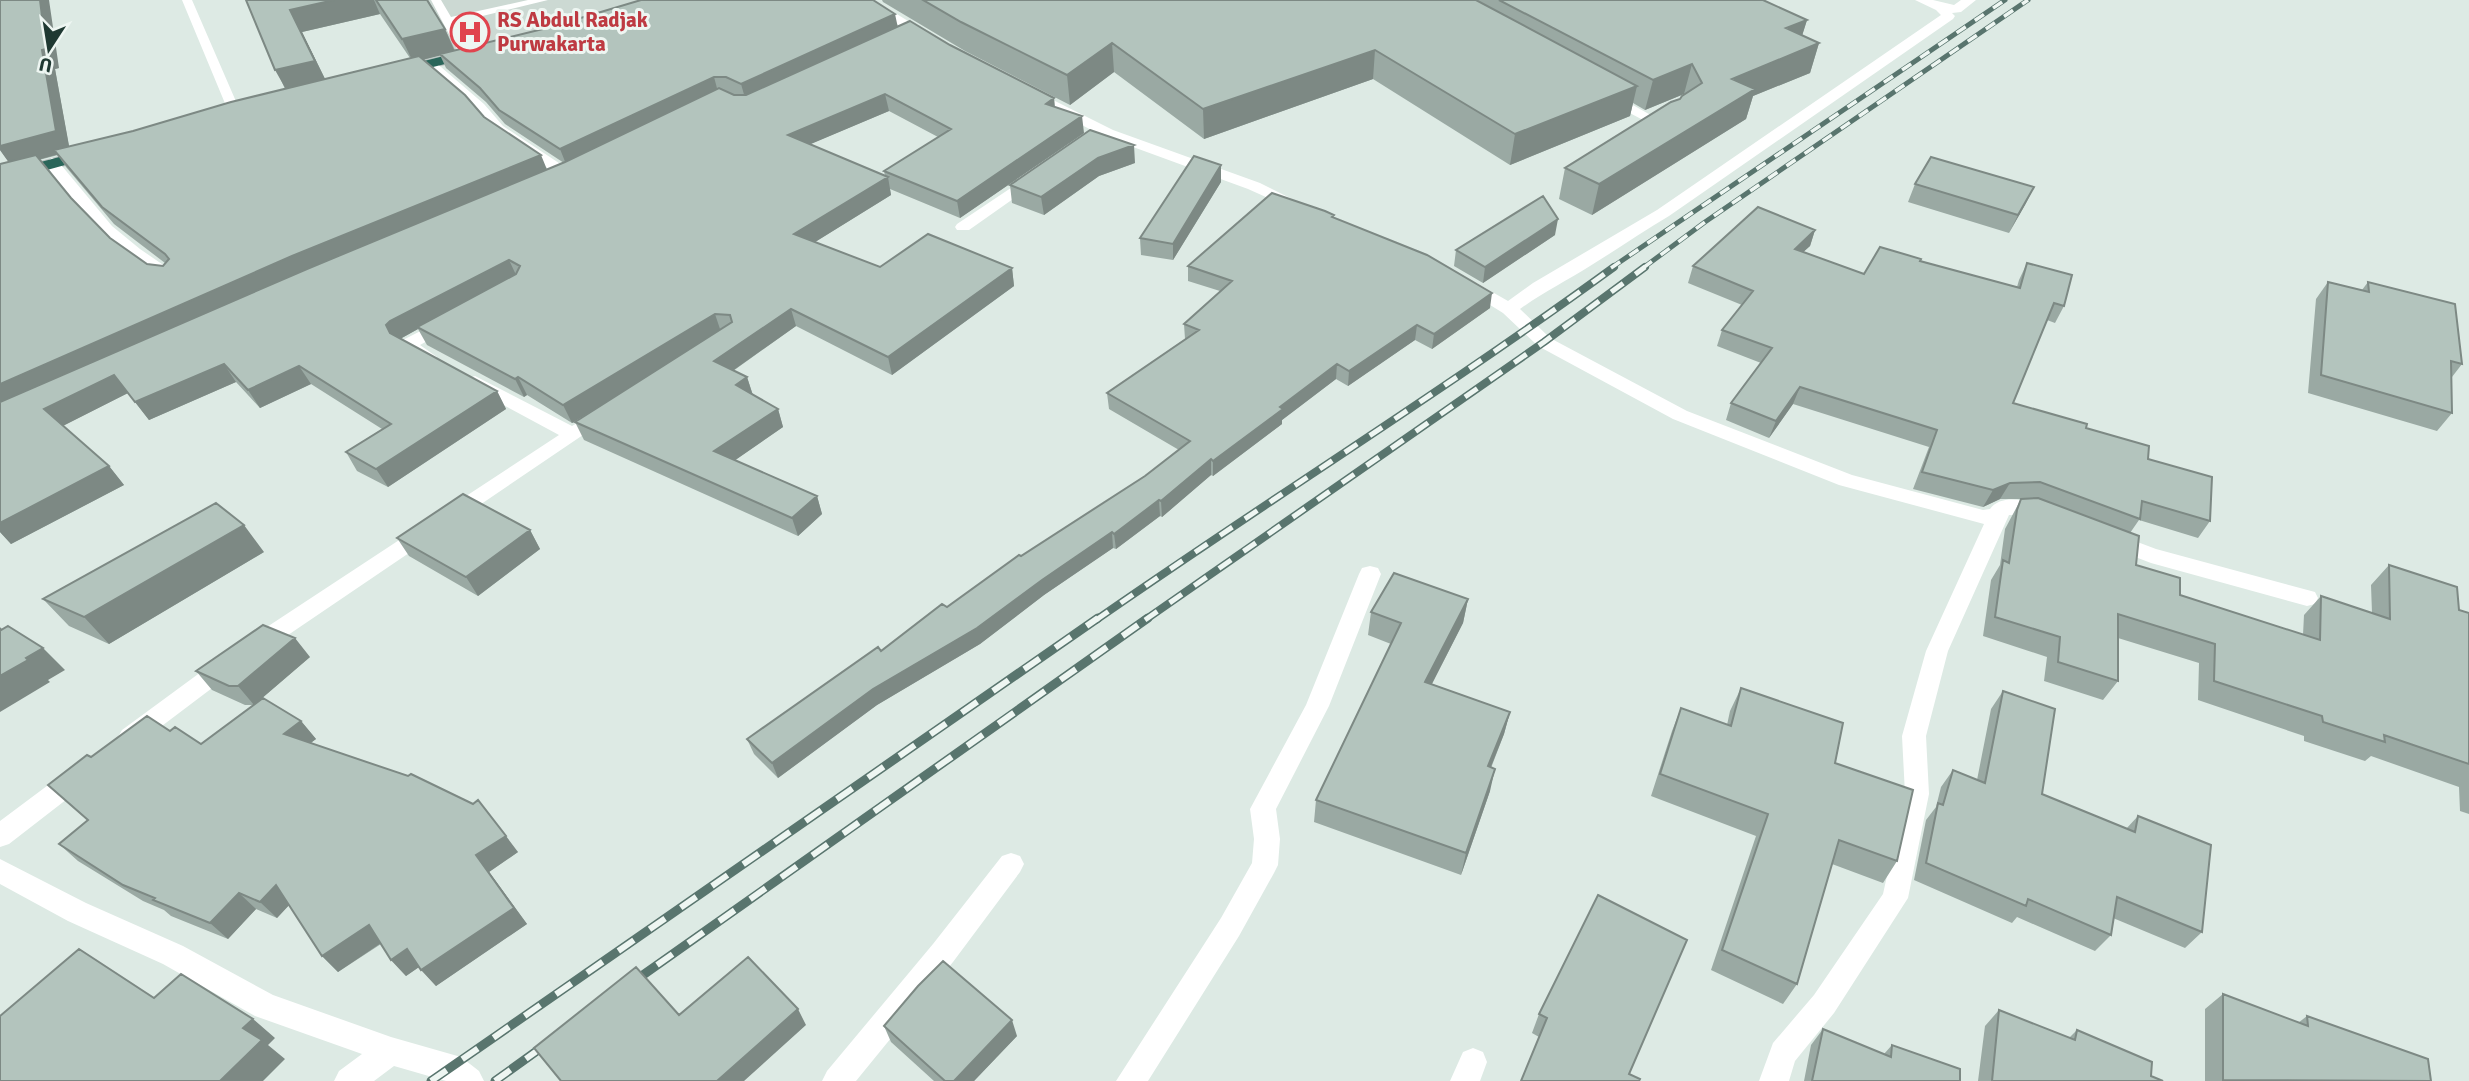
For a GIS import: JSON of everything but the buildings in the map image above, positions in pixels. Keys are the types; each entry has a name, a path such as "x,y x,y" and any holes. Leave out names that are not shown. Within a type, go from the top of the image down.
{"highway":[{"path":"390,74 472,53"},
{"path":"0,178 106,149"}],"street":[{"path":"865,0 936,43"},
{"path":"1921,0 1956,9 1970,0"},
{"path":"1509,309 1539,287 1585,262 1672,207 1831,94 1944,19 1948,16 1944,8"},
{"path":"891,39 914,29"},
{"path":"429,64 479,107 498,129 567,173"},
{"path":"1019,87 1098,134 1254,186 1317,215"},
{"path":"52,163 106,229 134,253 169,276"},
{"path":"964,227 1050,167"},
{"path":"1454,277 1509,309 1544,342 1680,415 1846,480 1983,517 1996,516 2001,509 2012,506 2029,508 2066,522"},
{"path":"468,312 407,345 572,434"},
{"path":"117,747 213,673 616,407"},
{"path":"1774,1081 1783,1053 1824,1004 1895,898 1917,794 1914,736 1934,663 2001,509"},
{"path":"2090,532 2151,555 2306,598"},
{"path":"1131,1081 1230,927 1265,865 1267,839 1263,809 1317,706 1370,574"},
{"path":"0,836 96,763"},
{"path":"837,1081 943,954 1011,864"},
{"path":"0,871 77,912 173,955 265,1006 391,1051 452,1067 469,1081"},
{"path":"349,1081 391,1051"}],"lane":[{"path":"187,0 235,113"},
{"path":"436,0 447,21 472,53"},
{"path":"447,21 544,0"},
{"path":"1595,89 1666,127"}],"shaded area":[{"name":"RS Abdul Radjak Purwakarta","path":"375,0 662,0 420,65"}],"railway":[{"path":"1611,268 2005,0"},
{"path":"1643,268 1705,222 2028,0"},
{"path":"1096,620 1486,357 1614,267"},
{"path":"1145,620 1544,342 1645,267"},
{"path":"431,1081 1098,618"},
{"path":"626,987 1148,618"},
{"path":"495,1081 552,1040"}],"place":[{"name":"RS Abdul Radjak Purwakarta","path":"470,32"}]}
